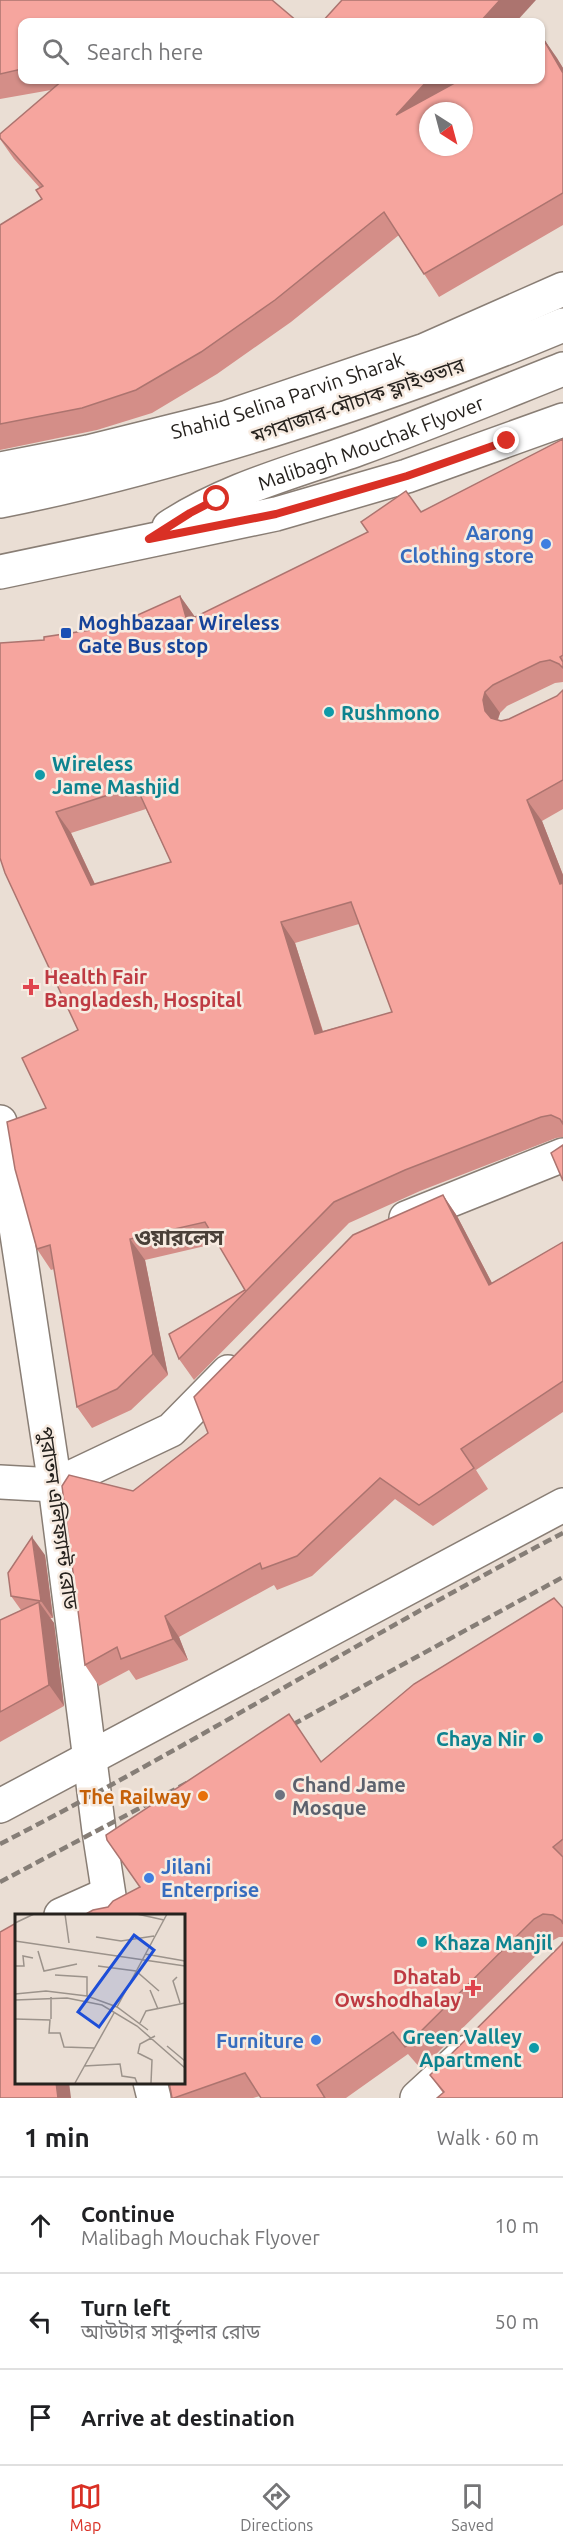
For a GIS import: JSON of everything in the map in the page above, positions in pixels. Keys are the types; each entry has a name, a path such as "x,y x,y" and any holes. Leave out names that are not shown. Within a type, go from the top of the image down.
{"main road":[{"name":"Shahid Selina Parvin Sharak","path":"0,469 88,452 225,418 425,350 563,289"},
{"name":"মগবাজার-মৌচাক ফ্লাইওভার","path":"0,501 160,464 318,415 479,359 563,325"},
{"name":"Malibagh Mouchak Flyover","path":"149,539 190,513 242,489 360,448 563,369"},
{"path":"0,572 276,514 407,476 563,420"},
{"name":"পুরাতন এলিফ্যান্ট রোড","path":"0,1122 55,1485 110,1905"},
{"path":"377,1231 563,1155"},
{"path":"0,1482 55,1485 171,1430 252,1347"},
{"path":"0,1806 563,1505"},
{"path":"66,1914 110,1905"},
{"path":"417,2098 487,2031"},
{"path":"150,2083 154,2098"}],"building":[{"path":"0,0 272,0 293,18 18,18 18,70 0,74"},
{"path":"342,0 500,0 484,18 326,18"},
{"path":"545,42 563,73 563,193 424,274 384,212 275,300 201,352 136,390 82,408 0,424 0,225 42,199 36,190 43,186 0,138 0,134 58,84 424,84 396,115 419,102 419,156 473,156 473,102 420,102 453,84 545,84"},
{"path":"563,439 563,655 560,657 563,668 550,660 540,662 493,685 485,692 483,700 485,711 491,718 501,721 557,696 563,690 563,780 527,800 560,884 563,883 563,1124 560,1119 551,1115 541,1117 405,1170 334,1202 179,1359 169,1334 245,1290 205,1222 130,1239 153,1354 117,1389 77,1407 50,1245 37,1249 15,1169 7,1122 46,1108 22,1058 78,1030 0,858 0,643 44,640 44,637 111,627 180,596 187,621 368,532 361,522 406,491 421,512","holes":["136,786 171,862 91,885 56,812","351,902 392,1012 315,1034 281,922"]},
{"path":"563,1145 563,1181 551,1153"},
{"path":"443,1195 489,1285 563,1242 563,1381 461,1449 474,1468 419,1505 380,1478 297,1556 262,1569 260,1563 165,1616 173,1639 121,1659 117,1647 85,1665 62,1486 69,1475 133,1491 208,1433 194,1397 353,1235"},
{"path":"32,1537 41,1601 11,1596 8,1573"},
{"path":"554,1598 563,1608 563,1839 553,1847 563,1857 563,1924 553,1915 543,1914 534,1919 405,2047 393,2032 317,2085 325,2098 261,2098 245,2073 172,2098 169,2083 184,2083 184,1914 86,1914 108,1907 113,1901 140,1887 107,1840 106,1835 289,1714 321,1762 414,1684"},
{"path":"39,1602 49,1685 0,1712 0,1620"},
{"path":"15,1924 15,2083 56,2083 58,2098 0,2098 0,1932"},
{"path":"563,1942 563,2098 437,2098 444,2092 430,2075"}],"railway":[{"path":"0,1844 142,1768 563,1533"},
{"path":"281,1731 563,1577"},
{"path":"0,1882 189,1782"}],"place":[{"name":"Aarong Clothing store","path":"546,544"},
{"name":"Moghbazaar Wireless Gate Bus stop","path":"66,633"},
{"name":"Rushmono","path":"329,712"},
{"name":"Wireless Jame Mashjid","path":"40,775"},
{"name":"Health Fair Bangladesh, Hospital","path":"31,987"},
{"name":"Chaya Nir","path":"538,1738"},
{"name":"Chand Jame Mosque","path":"280,1795"},
{"name":"The Railway","path":"203,1796"},
{"name":"Jilani Enterprise","path":"149,1878"},
{"name":"Khaza Manjil","path":"422,1942"},
{"name":"Dhatab Owshodhalay","path":"473,1988"},
{"name":"Furniture","path":"316,2040"},
{"name":"Green Valley Apartment","path":"534,2048"}],"district":[{"name":"ওয়ারলেস","path":"179,1236"}],"route":[{"path":"217,499 149,539 276,514 407,476 507,441"}]}
